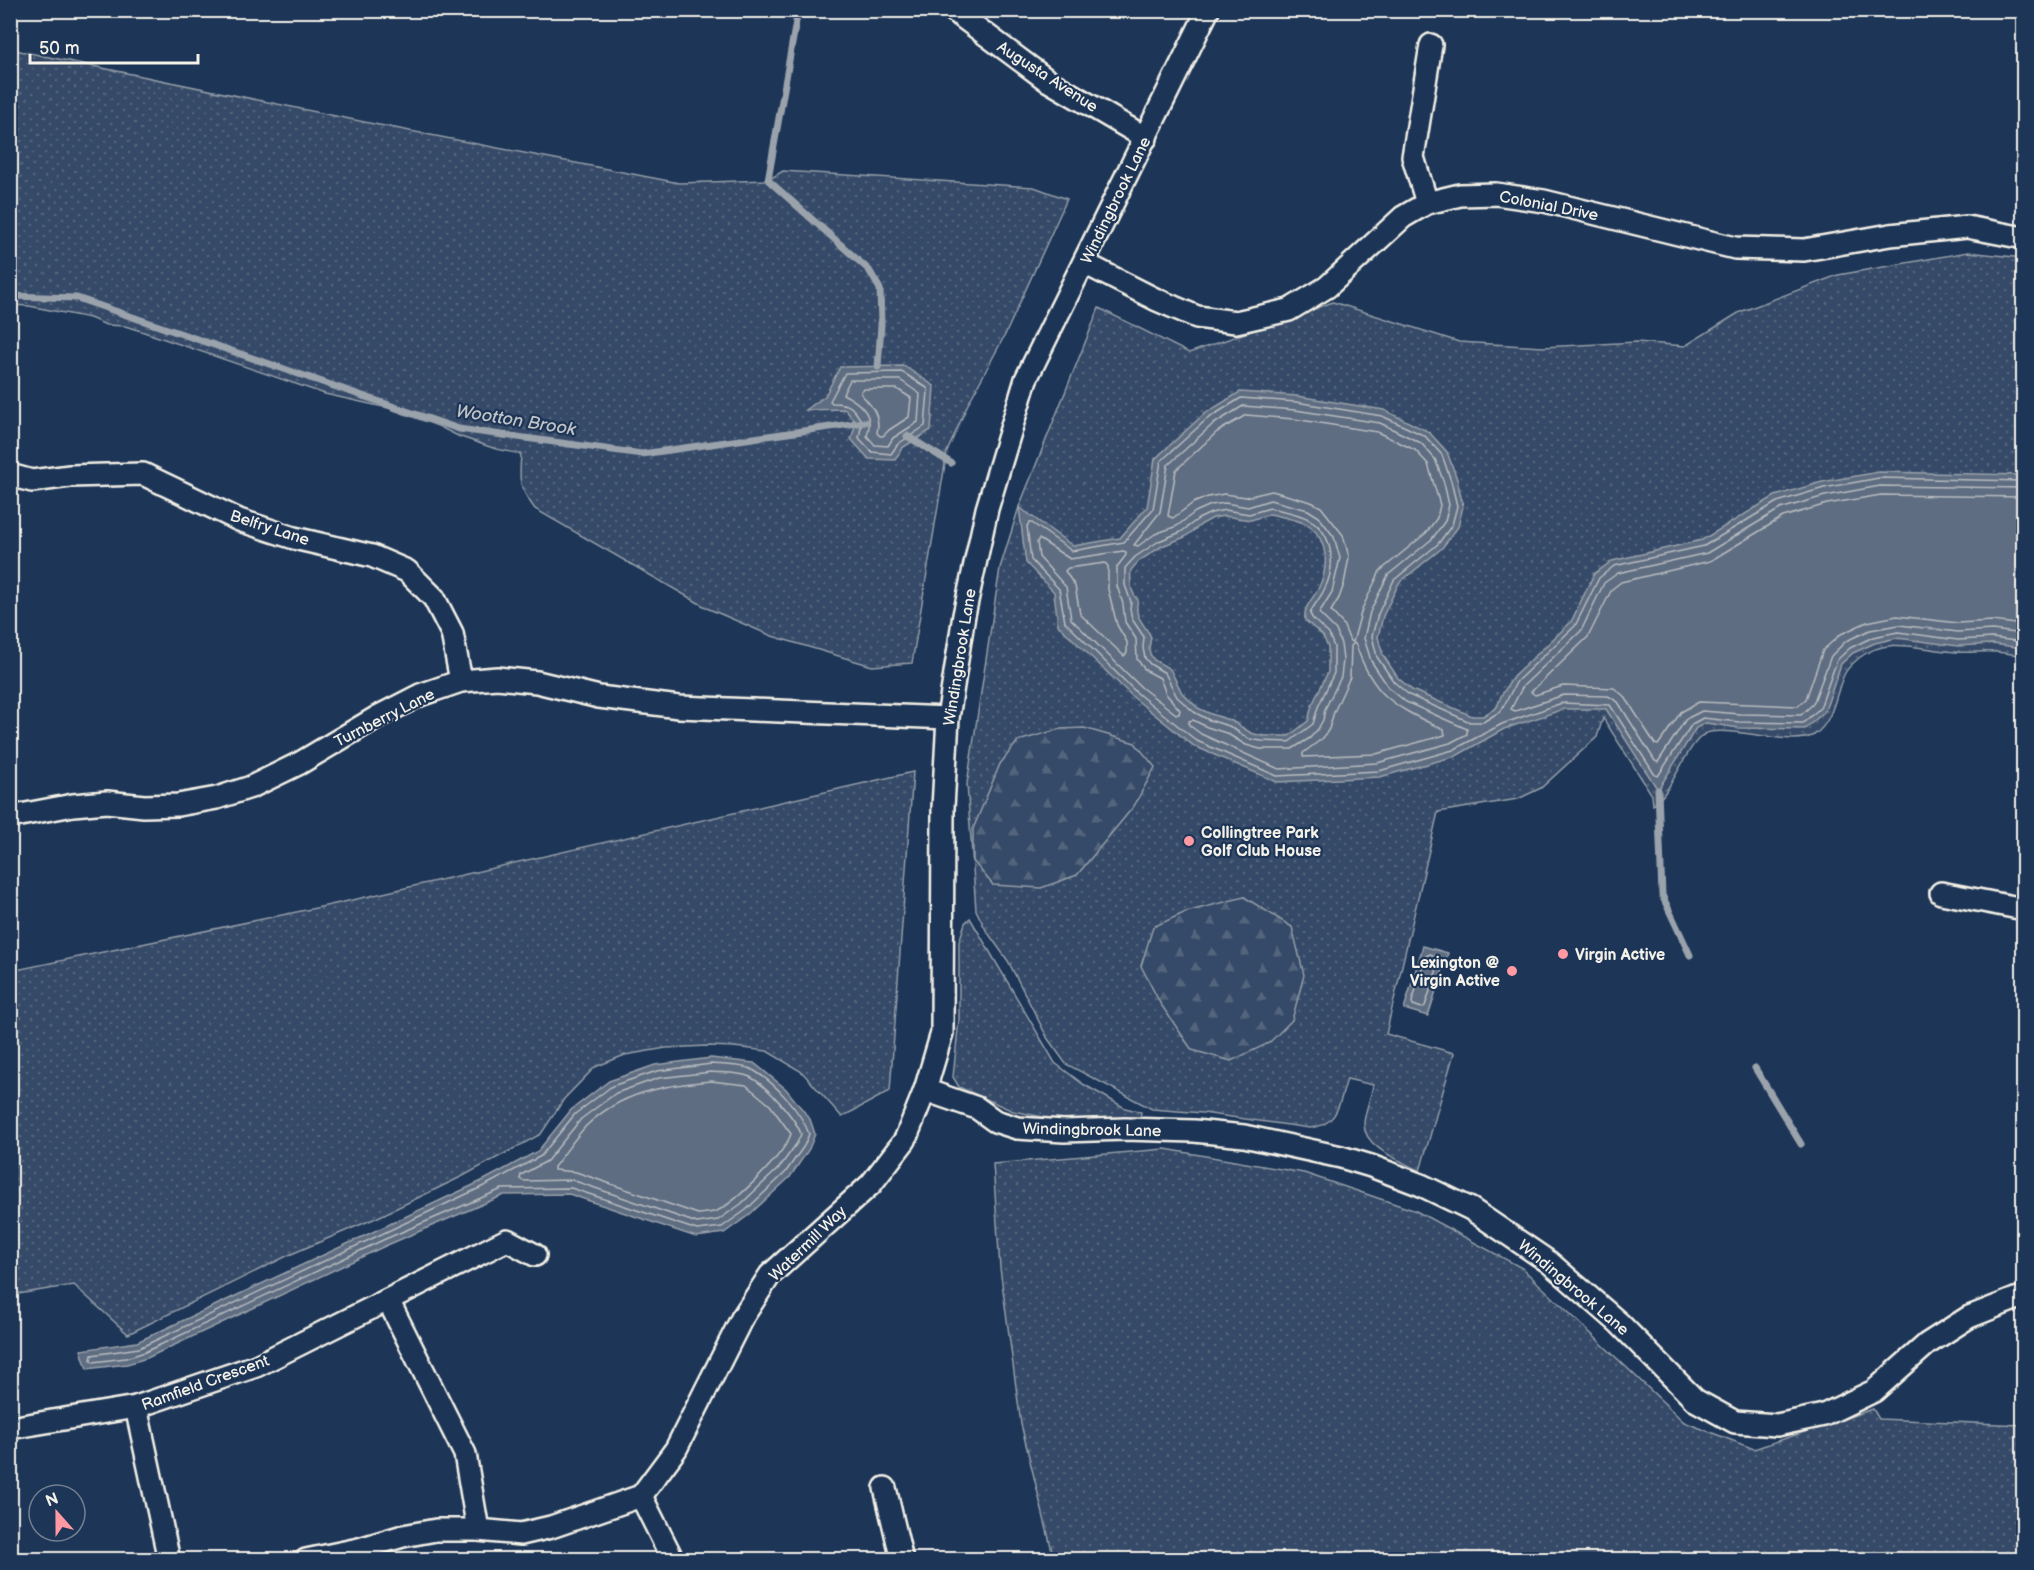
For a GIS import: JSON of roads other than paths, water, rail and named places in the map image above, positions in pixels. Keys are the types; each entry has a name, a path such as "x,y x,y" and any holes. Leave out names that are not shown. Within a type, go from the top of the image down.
{"street":[{"name":"Augusta Avenue","path":"953,10 1047,80 1146,138"},
{"name":"Windingbrook Lane","path":"1208,10 1026,379 993,488 964,615 948,718 943,808 942,1033 925,1090 976,1108 995,1121 1017,1128 1064,1131 1125,1129 1194,1131 1244,1136 1341,1157 1421,1185 1471,1209 1549,1262 1620,1323 1695,1400 1735,1422 1778,1425 1824,1415 1874,1391 1927,1344 1969,1317 2024,1297"},
{"path":"1427,203 1413,157 1431,45"},
{"name":"Colonial Drive","path":"1084,263 1155,299 1197,317 1236,322 1289,310 1328,287 1403,217 1427,203 1460,195 1496,194 1544,201 1735,248 1804,250 1890,235 1967,227 2024,238"},
{"name":"Belfry Lane","path":"10,475 32,481 70,476 143,474 239,520 294,538 372,556 407,571 434,598 452,633 461,681"},
{"name":"Turnberry Lane","path":"10,817 73,805 107,802 144,806 178,805 217,798 251,787 300,763 379,716 420,695 461,681 497,678 537,682 599,697 679,707 948,718"},
{"path":"1941,893 2024,909"},
{"name":"Watermill Way","path":"642,1496 676,1449 742,1317 770,1275 872,1184 905,1140 925,1090"},
{"name":"Ramfield Crescent","path":"10,1428 136,1407 256,1366 507,1240 534,1254"},
{"path":"388,1300 465,1454 478,1530"},
{"path":"136,1407 169,1560"},
{"path":"885,1488 902,1560"},
{"path":"306,1560 360,1555 403,1536 436,1530 478,1530 520,1534 551,1527 642,1496 674,1560"}],"water":[{"path":"904,366 934,386 931,430 902,448 895,460 869,459 851,439 856,423 845,409 806,410 825,396 840,367"},
{"path":"1240,392 1297,396 1384,410 1429,432 1447,452 1457,479 1463,506 1458,527 1442,548 1399,583 1383,616 1378,637 1383,655 1398,678 1412,690 1472,716 1483,716 1497,707 1513,677 1571,622 1594,574 1612,561 1702,540 1775,496 1822,482 1879,472 2023,475 2023,648 1992,644 1958,646 1897,638 1875,643 1853,653 1841,664 1825,711 1805,729 1739,728 1706,723 1696,728 1658,790 1606,709 1564,709 1504,729 1456,756 1380,777 1277,782 1194,746 1134,698 1058,625 1054,592 1026,563 1019,507 1073,546 1120,538 1147,507 1155,459 1204,414","holes":["1270,514 1310,526 1320,539 1325,555 1322,579 1307,606 1305,620 1323,636 1328,647 1328,672 1312,705 1308,721 1289,736 1262,736 1251,733 1232,721 1198,708 1182,693 1170,669 1154,660 1150,654 1151,637 1138,615 1138,600 1133,593 1131,582 1131,570 1139,561 1162,546 1185,537 1213,518 1224,516 1251,520"]},
{"path":"1423,946 1448,953 1428,1016 1404,1009"},
{"path":"711,1058 754,1063 786,1089 810,1119 815,1134 809,1149 790,1177 749,1215 724,1233 696,1237 569,1194 504,1195 385,1246 147,1358 127,1364 87,1369 81,1350 137,1342 484,1180 538,1151 571,1110 609,1081 655,1065"}],"waterway":[{"path":"798,10 768,180 869,270 880,289 881,325 878,367"},
{"name":"Wootton Brook","path":"10,296 77,298 459,429 642,454 865,422"},
{"name":"Wootton Brook","path":"907,436 951,463"},
{"path":"1658,790 1662,895 1690,955"},
{"path":"1755,1068 1801,1144"}],"place":[{"name":"Collingtree Park Golf Club House","path":"1189,841"},
{"name":"Virgin Active","path":"1563,954"},
{"name":"Lexington @ Virgin Active","path":"1512,971"}]}
